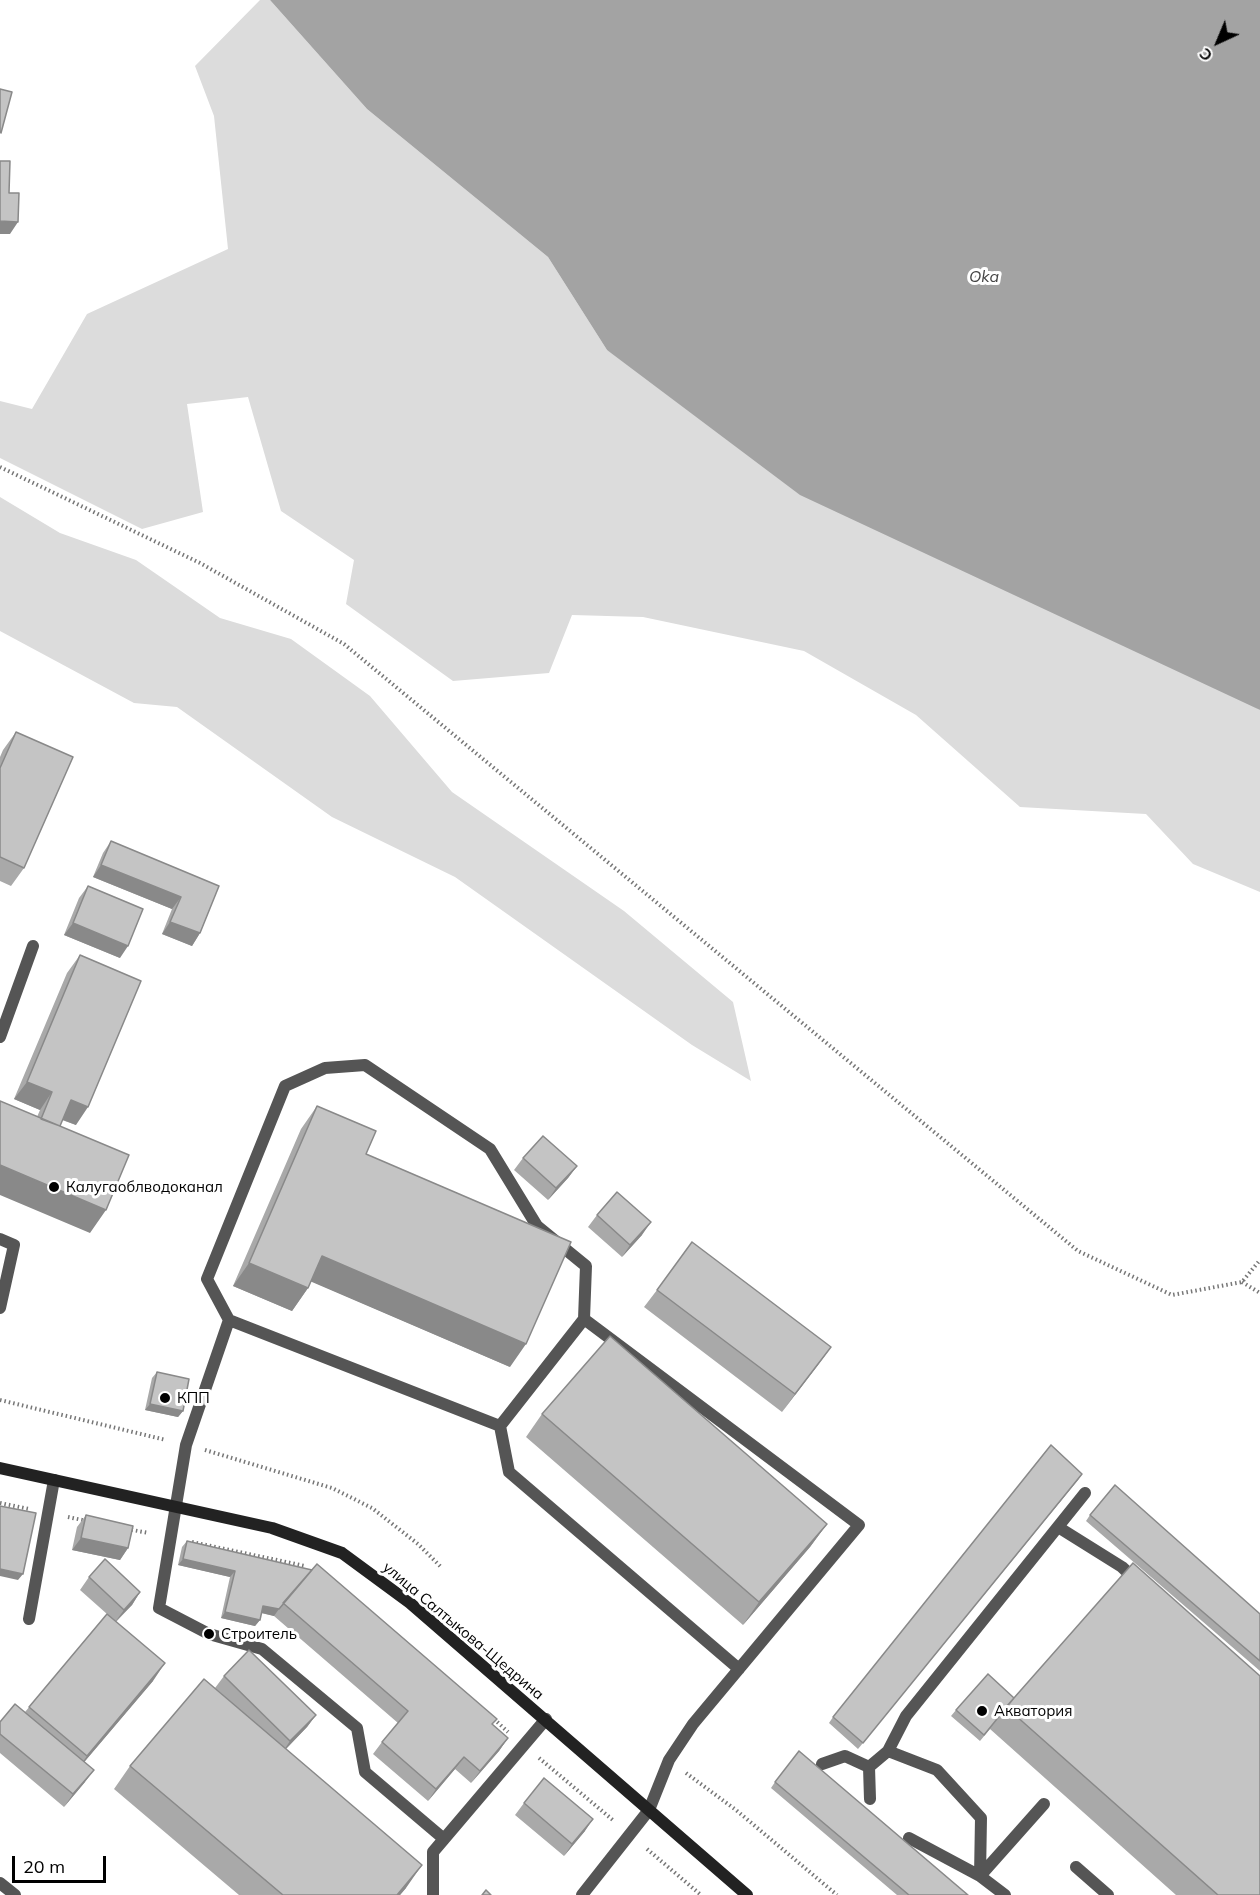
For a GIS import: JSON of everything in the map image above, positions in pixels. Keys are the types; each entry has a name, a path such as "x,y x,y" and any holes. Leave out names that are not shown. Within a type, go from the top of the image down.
{"main road":[{"name":"улица Салтыкова-Щедрина","path":"0,1468 272,1528 342,1553 410,1603 747,1895"}],"lane":[{"path":"0,1037 33,946"},
{"path":"500,1426 229,1320 207,1279 285,1086 325,1068 365,1065 490,1149 537,1226 586,1266 584,1319 500,1426 509,1472 739,1669"},
{"path":"0,1239 14,1245 0,1308"},
{"path":"582,1895 631,1836 649,1810 669,1760 693,1724 859,1525 584,1319"},
{"path":"229,1320 186,1445 159,1608 209,1634 262,1649 357,1728 365,1772 444,1839"},
{"path":"29,1619 54,1480"},
{"path":"869,1767 888,1751 906,1716 1085,1493"},
{"path":"1058,1527 1122,1568 1148,1590"},
{"path":"433,1895 433,1852 546,1719"},
{"path":"888,1751 938,1770 981,1818 980,1876"},
{"path":"822,1764 845,1756 869,1767"},
{"path":"869,1767 870,1799"},
{"path":"980,1876 1044,1804"},
{"path":"909,1838 980,1876 1005,1895"},
{"path":"1076,1867 1108,1895"},
{"path":"0,1883 15,1895"}],"path":[{"path":"0,467 200,563 344,644 1078,1251 1172,1295 1242,1282 1260,1260"},
{"path":"1242,1282 1260,1293"},
{"path":"0,1400 186,1445 332,1488 372,1508 418,1544 442,1569"},
{"path":"0,1503 92,1522"},
{"path":"125,1529 315,1568"},
{"path":"487,1714 701,1895"},
{"path":"669,1760 736,1810 837,1895"}],"shaded area":[{"path":"260,0 270,0 367,109 548,257 607,350 1260,710 1260,892 1193,864 1146,814 1020,807 916,715 804,651 643,617 572,615 549,673 453,681 346,604 354,560 281,511 248,397 187,404 203,512 142,529 0,458 0,401 32,409 87,314 228,249 214,116 195,66"},
{"path":"0,497 60,533 136,560 220,618 291,639 370,696 452,792 624,911 733,1002 751,1081 692,1045 455,877 332,817 177,707 134,703 0,631"}],"water":[{"name":"Oka","path":"270,0 1260,0 1260,710 800,495 607,350 548,257 367,109"}],"building":[{"path":"0,89 12,92 1,133 0,132"},
{"path":"0,161 10,161 9,193 19,193 18,222 0,221"},
{"path":"16,732 73,757 24,868 0,857 0,768"},
{"path":"111,841 219,886 200,933 170,922 181,897 101,865"},
{"path":"88,886 143,909 128,946 73,923"},
{"path":"80,955 141,981 88,1107 71,1100 60,1126 41,1119 52,1092 27,1082"},
{"path":"0,1101 129,1155 106,1210 0,1165"},
{"path":"317,1106 376,1131 366,1154 571,1242 526,1344 322,1256 308,1288 249,1263"},
{"path":"543,1136 577,1166 556,1188 523,1158"},
{"path":"617,1192 651,1222 630,1245 597,1215"},
{"path":"692,1242 831,1347 795,1394 657,1290"},
{"path":"610,1336 827,1524 759,1602 542,1414"},
{"name":"КПП","path":"157,1372 189,1379 183,1411 150,1404"},
{"path":"1051,1445 1082,1474 863,1743 833,1717"},
{"path":"1115,1485 1260,1614 1260,1661 1090,1515"},
{"path":"0,1506 36,1513 23,1574 0,1569"},
{"path":"86,1515 133,1526 128,1548 81,1538"},
{"path":"187,1541 312,1570 279,1609 263,1606 260,1620 225,1612 235,1571 183,1559"},
{"path":"105,1559 140,1592 124,1610 89,1577"},
{"path":"1133,1563 1260,1676 1260,1895 1218,1895 1006,1707"},
{"path":"317,1564 497,1719 492,1724 508,1738 480,1771 464,1757 436,1789 382,1742 408,1711 283,1603"},
{"path":"107,1614 165,1663 87,1756 29,1707"},
{"path":"249,1650 316,1715 290,1741 224,1676"},
{"name":"Акватория","path":"988,1674 1014,1698 984,1735 956,1710"},
{"path":"204,1679 422,1865 397,1895 283,1895 130,1766"},
{"path":"15,1704 94,1770 73,1794 0,1734 0,1722"},
{"path":"799,1751 968,1895 909,1895 775,1782"},
{"path":"544,1778 593,1819 572,1844 524,1803"}],"place":[{"name":"Калугаоблводоканал","path":"54,1187"},
{"name":"КПП","path":"165,1398"},
{"name":"Строитель","path":"209,1634"},
{"name":"Акватория","path":"982,1711"}]}
